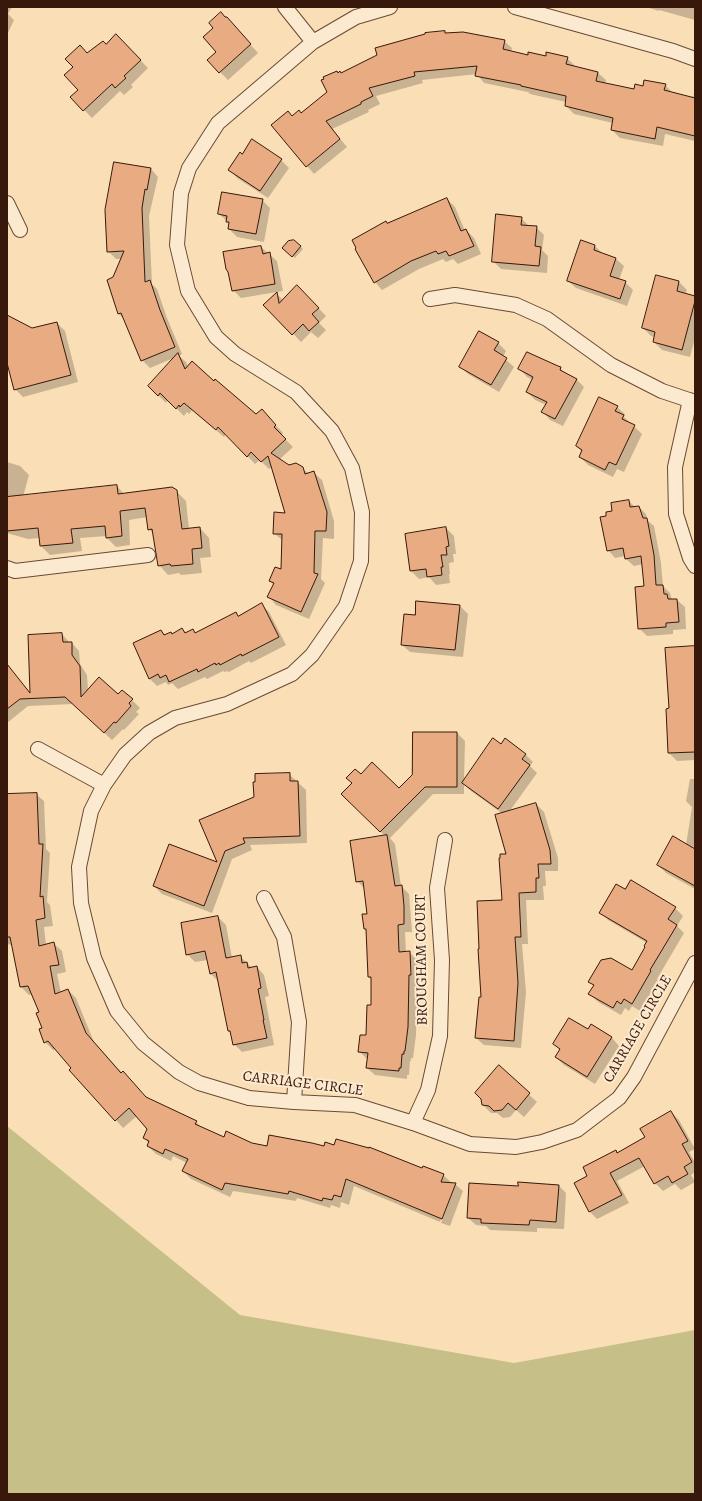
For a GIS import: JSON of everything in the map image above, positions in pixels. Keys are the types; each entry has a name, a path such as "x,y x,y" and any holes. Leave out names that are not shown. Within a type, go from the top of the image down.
{"street":[{"path":"285,7 313,42"},
{"name":"CARRIAGE CIRCLE","path":"390,7 356,17 313,42 218,123 189,168 181,193 177,244 188,291 216,336 235,354 296,392 332,431 352,468 362,512 361,561 346,606 312,655 292,674 227,704 175,718 149,733 126,755 104,785 91,811 79,867 81,903 94,958 117,1011 143,1043 179,1072 199,1083 250,1098 355,1105 413,1123 470,1144 516,1147 542,1142 577,1130 619,1098 634,1077 695,963"},
{"path":"515,7 695,59"},
{"path":"7,203 20,230"},
{"path":"430,299 456,295 516,305 547,319 611,366 662,391 693,401 675,467 676,514 690,558 695,566"},
{"path":"7,568 15,571 148,555"},
{"path":"38,749 104,785"},
{"name":"BROUGHAM COURT","path":"413,1123 428,1090 440,1036 442,960 437,888 445,840"},
{"path":"264,898 284,937 299,1022 294,1102"}],"shaded area":[{"path":"7,1126 240,1315 514,1363 695,1330 695,1494 7,1494"}],"building":[{"path":"221,12 251,44 219,73 207,60 216,52 203,37 213,28 209,23"},
{"path":"445,31 445,33 463,32 505,40 503,49 528,55 528,52 546,56 546,52 568,57 566,64 598,72 596,81 634,89 635,84 643,86 644,80 666,84 664,90 695,98 695,136 657,127 655,139 611,130 613,118 565,106 566,96 475,76 477,66 414,72 415,76 369,88 373,96 361,102 361,104 326,121 340,139 306,167 271,125 288,111 292,116 299,110 301,113 327,92 321,80 324,79 323,77 337,71 338,73 340,71 341,73 377,55 375,48 425,33"},
{"path":"116,34 141,60 124,76 126,78 115,88 112,84 83,111 70,97 78,90 64,75 73,67 65,59 80,45 87,53 103,41 106,44"},
{"path":"252,139 282,159 260,191 228,170 240,152 242,154"},
{"path":"114,162 151,168 147,190 145,189 142,208 145,282 150,280 175,347 141,361 121,313 118,314 107,280 113,277 124,251 107,252 105,210"},
{"path":"222,192 263,199 256,234 228,229 229,222 226,222 227,216 218,214"},
{"path":"447,198 461,231 466,229 474,246 449,256 446,251 438,254 436,251 411,261 374,283 355,249 356,248 352,240 386,221 387,223"},
{"path":"496,214 522,217 521,225 537,226 535,246 541,247 539,266 492,262"},
{"path":"294,240 301,246 292,257 282,248 288,241"},
{"path":"581,240 595,245 594,250 616,258 610,276 626,281 620,299 567,281"},
{"path":"261,246 263,254 270,252 275,284 232,291 223,252"},
{"path":"656,275 679,281 677,291 695,296 682,350 653,342 655,332 642,328"},
{"path":"297,285 319,308 312,314 319,322 309,331 303,324 292,335 263,305 277,292 279,303"},
{"path":"7,315 32,328 57,322 71,375 14,390 7,363"},
{"path":"479,331 499,342 494,350 507,358 491,385 459,367"},
{"path":"527,352 561,367 560,370 577,379 555,419 541,412 547,402 526,392 533,377 518,369"},
{"path":"178,353 185,369 192,361 214,381 215,379 256,414 262,409 276,425 274,427 286,439 271,453 289,465 296,463 303,467 305,474 314,471 327,512 326,531 315,531 314,573 318,574 301,612 267,597 274,583 269,581 275,567 281,569 282,534 273,534 274,512 285,513 268,456 261,462 251,452 247,457 218,427 216,430 184,403 180,407 179,405 176,409 160,393 158,396 148,386"},
{"path":"599,397 618,406 615,411 624,415 622,419 635,425 616,465 609,462 605,470 579,457 582,450 576,446"},
{"path":"117,485 118,494 172,487 177,490 182,529 200,527 202,548 192,549 193,564 171,566 170,564 158,566 152,529 148,530 145,508 120,511 122,536 106,538 105,526 71,529 73,543 40,546 38,528 7,531 7,497"},
{"path":"629,500 630,507 639,506 643,518 647,518 654,555 656,585 663,585 664,594 667,594 668,599 677,599 679,622 666,623 666,627 638,629 635,587 644,586 641,556 625,559 623,548 607,551 600,517 606,516 606,512 612,511 611,503"},
{"path":"446,527 449,546 446,547 447,555 441,555 443,567 441,567 442,575 427,577 426,569 410,571 405,534"},
{"path":"416,601 460,605 455,650 401,645 404,614 415,615"},
{"path":"262,603 279,637 242,656 241,654 220,665 219,663 216,665 215,663 198,672 197,669 169,682 166,675 160,678 158,674 149,679 133,643 161,630 164,635 171,632 172,634 182,628 185,633 193,629 195,633 236,612 238,616"},
{"path":"62,633 63,642 72,642 72,655 80,666 81,697 99,677 118,694 122,690 133,699 129,703 131,706 116,723 114,722 104,733 65,697 20,699 7,709 7,664 30,693 28,635"},
{"path":"695,646 695,752 668,753 666,709 669,708 665,648"},
{"path":"413,732 457,732 457,787 425,787 380,832 341,794 352,783 346,778 355,769 361,774 372,762 399,788 412,775"},
{"path":"493,738 501,744 505,738 526,754 522,759 530,765 498,809 462,783"},
{"path":"290,773 290,781 298,781 300,836 243,838 245,843 225,851 204,906 153,886 169,844 217,862 199,820 254,797 253,782 255,782 255,774"},
{"path":"37,793 39,844 43,844 40,897 43,896 45,918 36,920 39,946 54,942 59,965 50,966 55,994 68,989 86,1033 121,1073 123,1071 146,1097 197,1121 195,1124 224,1137 226,1131 252,1143 267,1146 269,1135 324,1146 325,1142 334,1145 336,1139 369,1147 422,1168 423,1166 444,1174 441,1182 456,1183 442,1219 346,1179 341,1197 334,1195 332,1200 323,1198 322,1201 289,1191 288,1194 225,1183 222,1190 182,1171 188,1159 165,1149 163,1154 147,1146 149,1141 143,1138 147,1129 129,1108 115,1121 69,1070 71,1068 48,1041 44,1043 39,1029 42,1028 36,1013 39,1012 28,986 20,987 10,937 7,937 7,794"},
{"path":"536,803 550,850 551,864 538,864 539,878 536,878 536,892 519,893 521,937 515,937 518,983 514,1041 475,1038 479,997 481,997 477,901 502,900 499,858 500,854 506,854 495,815"},
{"path":"387,835 395,886 402,885 404,924 398,925 399,952 410,951 411,975 409,975 408,1027 405,1051 404,1054 402,1054 401,1068 399,1068 399,1071 366,1068 368,1053 358,1052 360,1035 366,1035 367,1005 371,1005 371,977 368,977 366,929 364,929 362,914 367,914 363,881 356,882 350,841"},
{"path":"673,836 695,849 695,886 657,865"},
{"path":"631,880 676,907 668,919 677,925 632,1004 624,999 621,1004 617,1001 613,1008 588,994 594,985 588,982 601,960 611,958 632,970 645,947 644,946 647,941 599,913 616,884 625,889"},
{"path":"218,916 226,958 241,955 242,963 247,962 248,968 257,966 261,988 258,989 267,1038 233,1045 230,1031 228,1031 216,972 210,974 205,951 186,955 181,923"},
{"path":"569,1018 588,1029 591,1024 612,1037 587,1077 555,1057 560,1049 553,1044"},
{"path":"499,1065 530,1093 516,1110 508,1103 502,1110 494,1111 489,1106 482,1105 481,1099 475,1093"},
{"path":"671,1111 688,1141 682,1144 692,1162 684,1167 688,1174 672,1183 668,1176 654,1184 639,1158 610,1173 622,1195 589,1212 574,1183 587,1176 583,1167 616,1150 617,1153 645,1137 640,1129"},
{"path":"518,1182 559,1185 556,1222 530,1220 529,1225 481,1223 481,1219 467,1218 469,1183 518,1186"}]}
